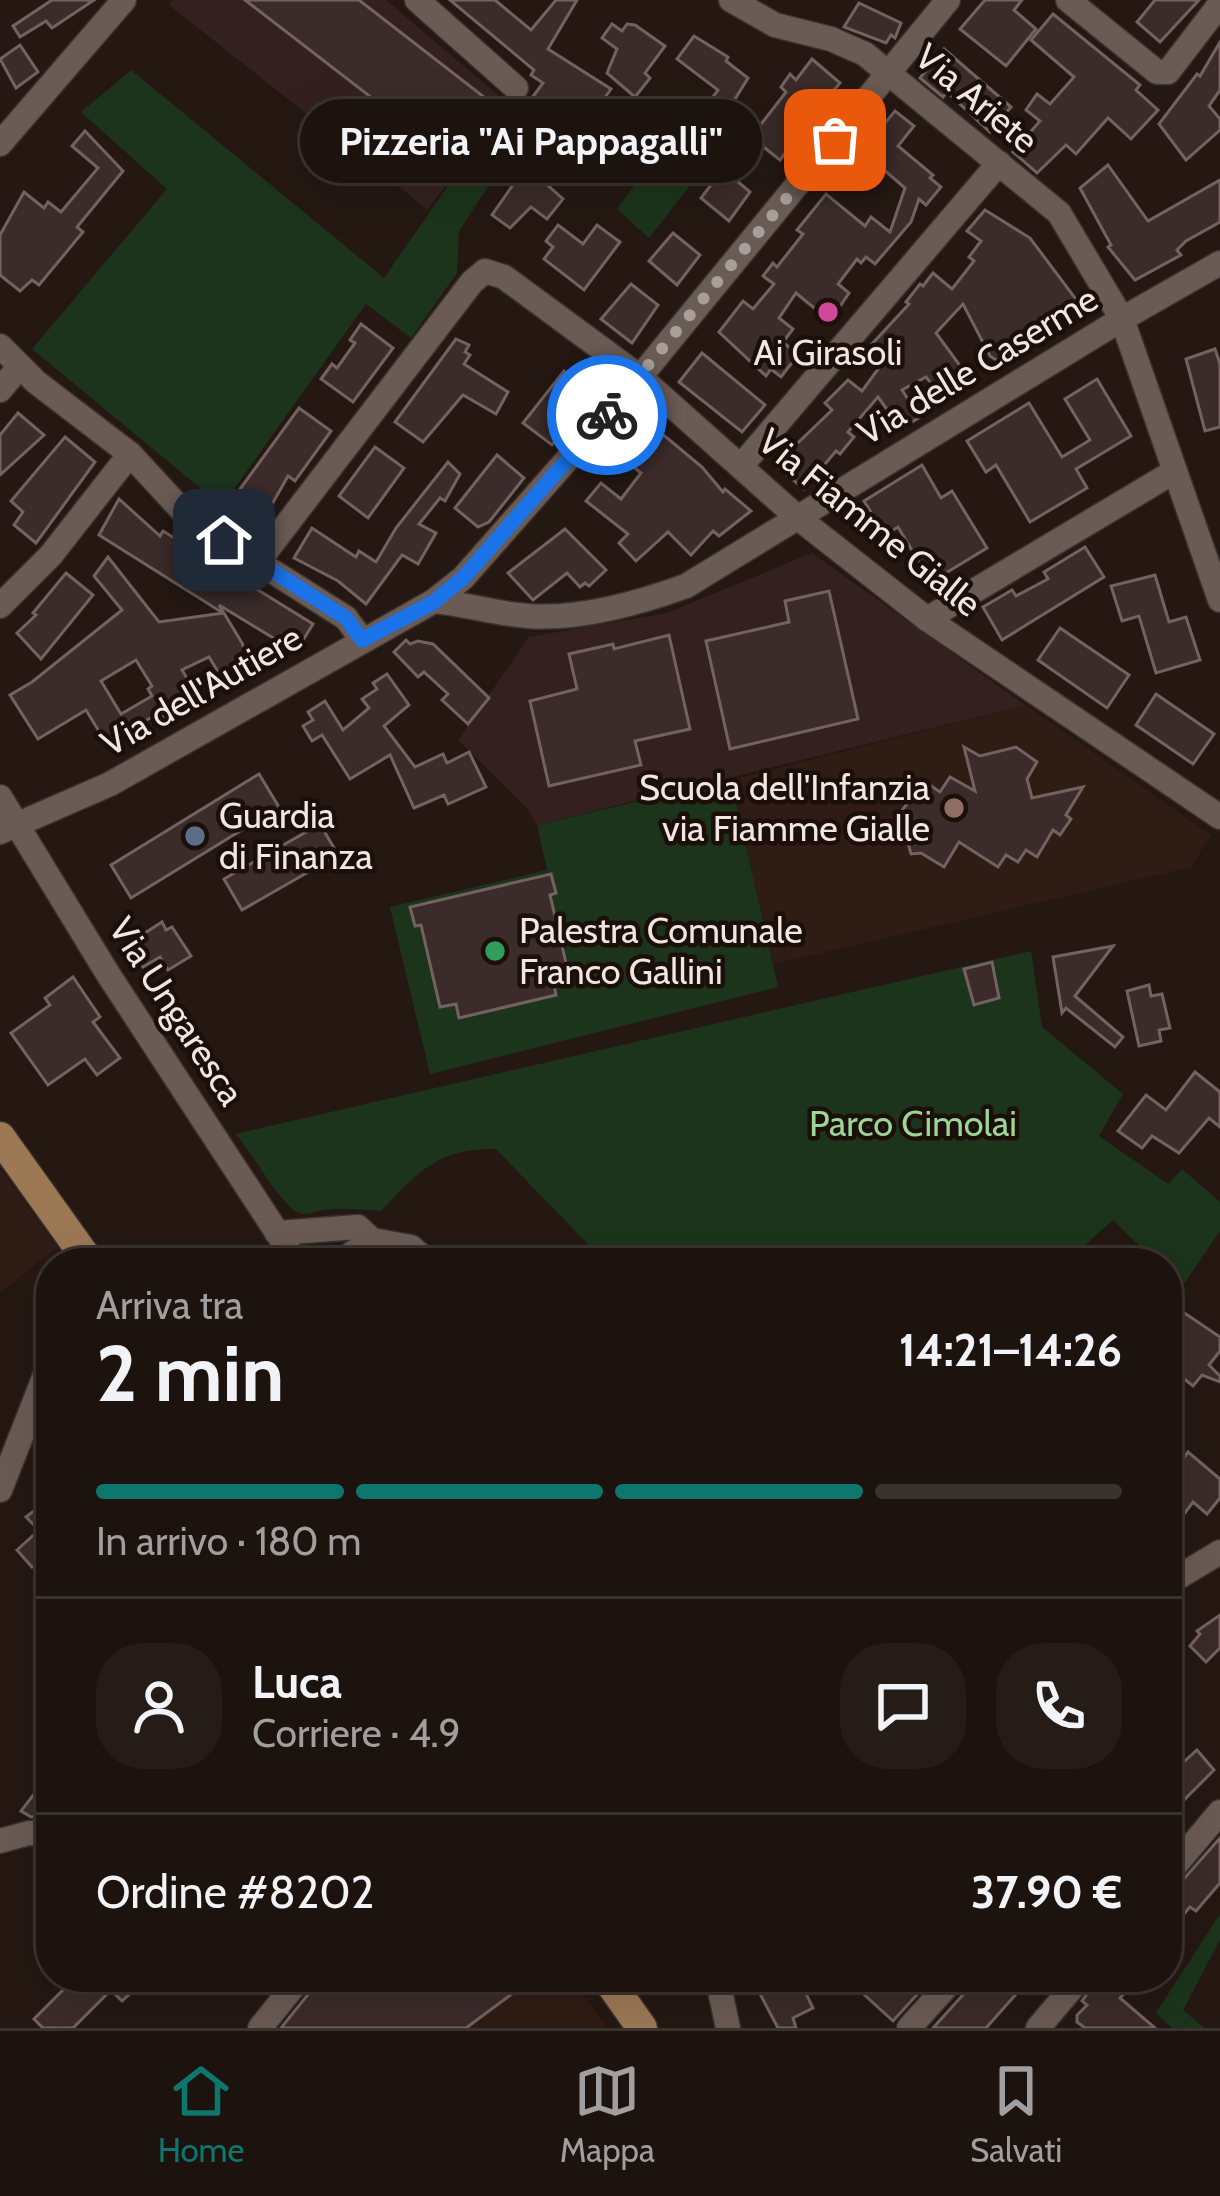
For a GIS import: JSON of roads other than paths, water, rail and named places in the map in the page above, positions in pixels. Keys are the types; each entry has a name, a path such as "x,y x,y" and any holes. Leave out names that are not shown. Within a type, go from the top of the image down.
{"main road":[{"path":"0,1137 79,1248"},
{"path":"617,1992 642,2028"}],"street":[{"path":"7,135 124,0"},
{"path":"417,0 516,88"},
{"name":"Via Ariete","path":"731,0 775,25 831,39 865,54 1059,213 1122,319 1175,471 1215,563 1220,600"},
{"name":"Via dell'Autiere","path":"8,829 110,784 434,602 463,578 640,377 948,0"},
{"path":"1068,0 1157,72 1168,72 1220,4"},
{"path":"0,105 7,135"},
{"path":"741,466 998,163"},
{"name":"Via delle Caserme","path":"434,602 556,616 634,602 686,586 1220,263"},
{"name":"Via Fiamme Gialle","path":"258,562 485,271 504,277 640,377 797,517 927,619 1220,818"},
{"path":"0,346 130,454 190,519 346,618 362,640"},
{"path":"0,390 20,366"},
{"path":"0,605 51,555 130,454"},
{"path":"927,619 1175,471"},
{"name":"Via Ungaresca","path":"0,797 8,829 287,1248"},
{"path":"277,1233 358,1227 372,1240 412,1248"},
{"path":"306,1248 319,1232"},
{"path":"360,1248 372,1240"},
{"path":"0,1490 36,1398"},
{"path":"1182,1575 1220,1552"},
{"path":"1182,1858 1218,1817"},
{"path":"0,1841 36,1833"},
{"path":"260,2028 289,1992"},
{"path":"721,1992 728,2028"},
{"path":"909,2028 941,1992"},
{"path":"1044,2026 1070,1992"}],"place":[{"name":"Pizzeria \"Ai Pappagalli\"","path":"835,140"},
{"name":"Ai Girasoli","path":"828,312"},
{"name":"Scuola dell'Infanzia via Fiamme Gialle","path":"954,808"},
{"name":"Guardia di Finanza","path":"195,836"},
{"name":"Palestra Comunale Franco Gallini","path":"495,951"}],"park label":[{"name":"Parco Cimolai","path":"913,1123"}]}
